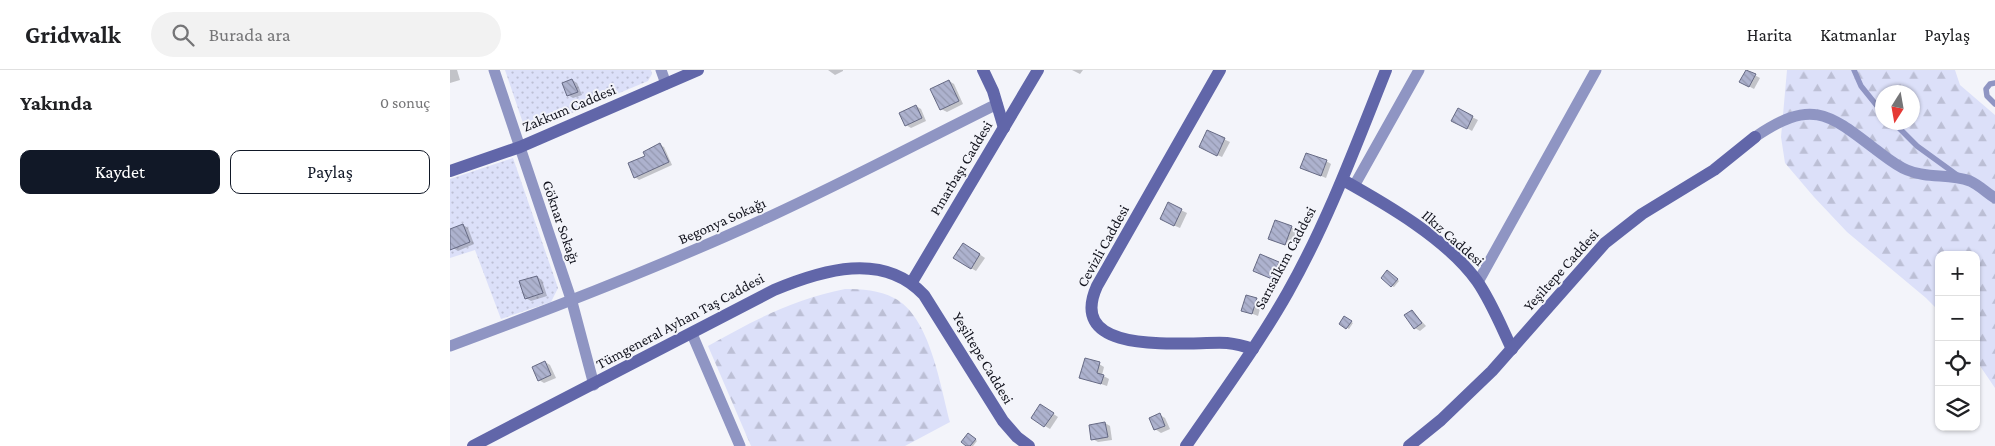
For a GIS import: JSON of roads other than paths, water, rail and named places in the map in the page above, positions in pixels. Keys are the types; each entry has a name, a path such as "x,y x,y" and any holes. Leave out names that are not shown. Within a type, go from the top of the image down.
{"street":[{"name":"Göknar Sokağı","path":"494,70 572,302 594,385"},
{"path":"661,70 666,84"},
{"name":"Zakkum Caddesi","path":"450,171 520,147 698,70"},
{"path":"983,70 997,104 1004,128"},
{"name":"Pınarbaşı Caddesi","path":"912,282 1038,70"},
{"name":"Cevizli Caddesi","path":"1220,70 1097,286 1091,304 1092,316 1101,330 1118,338 1157,342 1226,343 1253,349"},
{"name":"Sarısalkım Caddesi","path":"1186,446 1253,349 1296,277 1348,183 1386,70"},
{"path":"1348,183 1419,70"},
{"path":"1478,282 1596,70"},
{"name":"Begonya Sokağı","path":"450,346 572,302 774,214 997,104"},
{"path":"1755,138 1785,119 1809,113 1821,115 1848,128 1906,170 1922,175 1963,178 1995,198"},
{"name":"Yeşiltepe Caddesi","path":"1409,446 1468,395 1512,349 1606,243 1642,214 1714,170 1755,138"},
{"name":"Ilkız Caddesi","path":"1348,183 1417,226 1456,258 1478,282 1512,349"},
{"name":"Tümgeneral Ayhan Taş Caddesi","path":"473,446 594,385 774,290 821,273 867,269 899,275 912,282"},
{"name":"Yeşiltepe Caddesi","path":"912,282 935,310 984,395 1017,437 1029,446"},
{"path":"692,334 740,446"}],"lane":[{"path":"1854,70 1861,86 1875,103"},
{"path":"1995,82 1986,89 1987,96 1995,104"},
{"path":"1901,130 1917,146 1963,178"}]}
